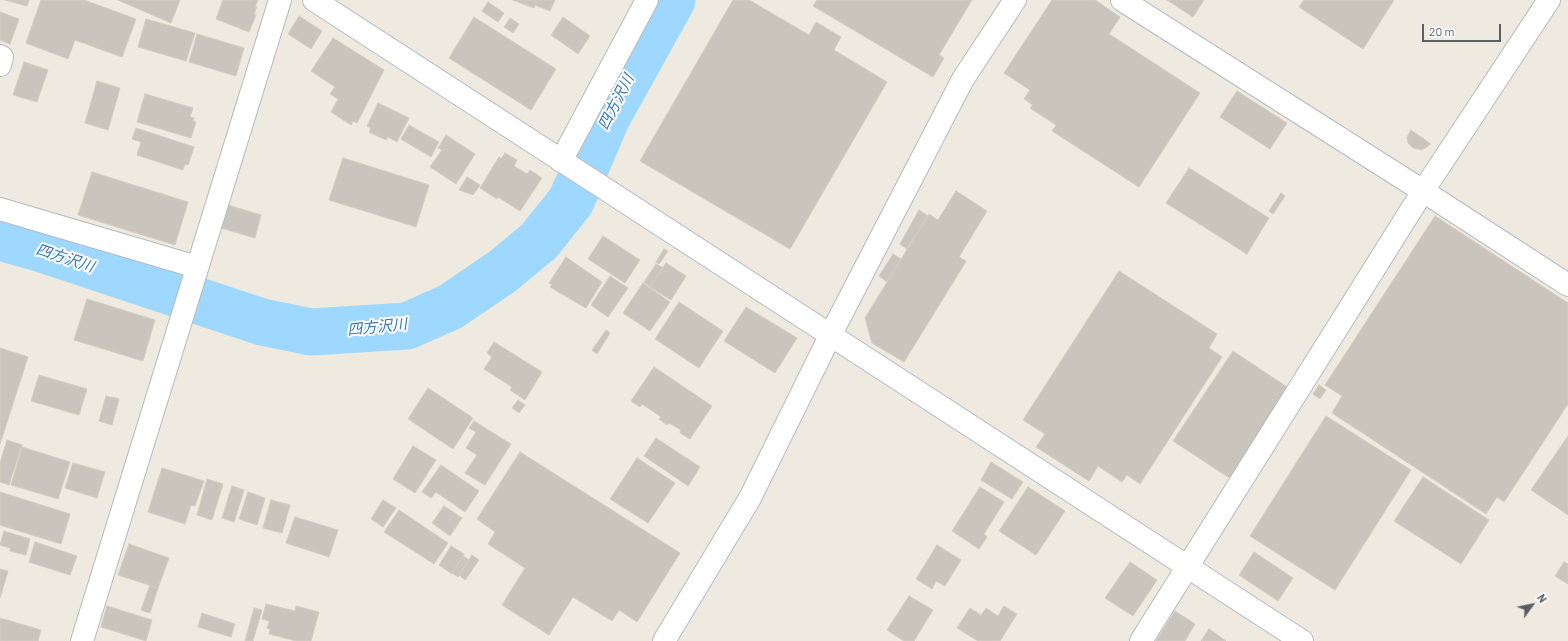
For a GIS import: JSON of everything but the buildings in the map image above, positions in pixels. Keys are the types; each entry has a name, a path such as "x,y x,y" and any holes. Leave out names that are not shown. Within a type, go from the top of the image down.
{"street":[{"path":"82,641 280,0"},
{"path":"314,0 607,192 831,334 1302,641"},
{"path":"561,161 647,0"},
{"path":"664,641 750,498 831,334 963,79 1015,0"},
{"path":"1122,0 1568,285"},
{"path":"1142,641 1423,191 1549,0"},
{"path":"0,56 2,56 0,64"},
{"path":"0,209 197,267"}],"waterway":[{"name":"四方沢川","path":"0,237 42,249 262,322 311,332 407,326 450,307 503,271 539,241 571,201 607,117 672,0"}]}
